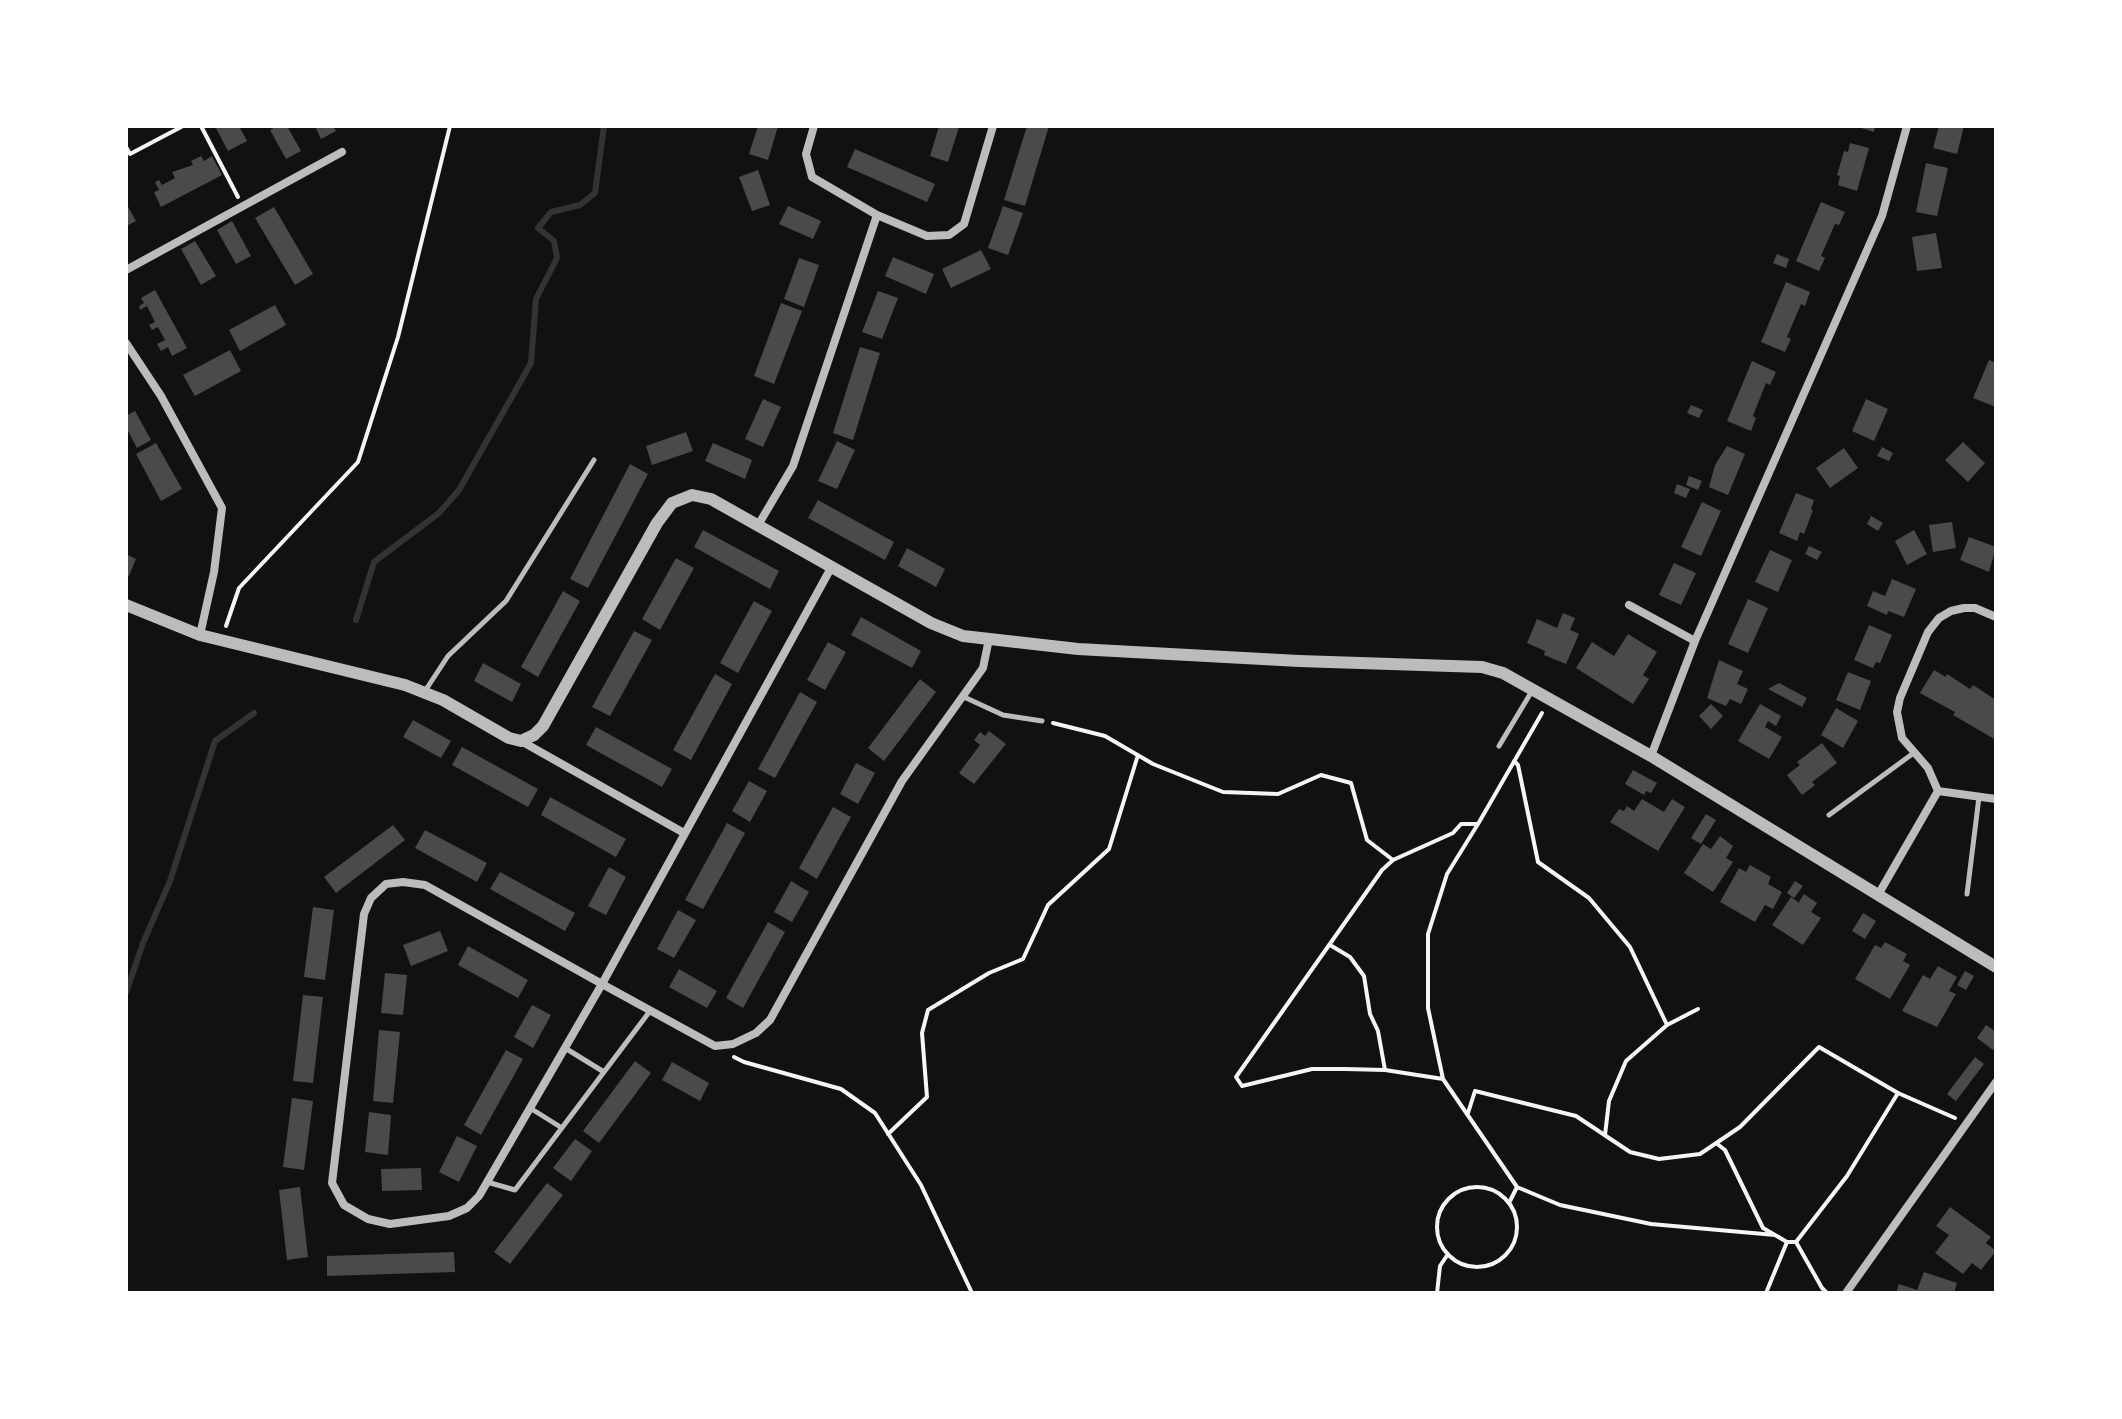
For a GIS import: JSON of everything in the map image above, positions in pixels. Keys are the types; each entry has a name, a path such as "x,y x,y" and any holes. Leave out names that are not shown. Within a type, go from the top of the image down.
{"street":[{"path":"814,126 806,154 812,177 877,215 927,236 949,235 964,224 993,126"},
{"path":"1651,756 1695,641 1882,216 1907,126"},
{"path":"126,270 342,152"},
{"path":"757,527 793,466 877,215"},
{"path":"126,343 161,396 222,508 214,572 200,635"},
{"path":"521,741 543,726 657,523 672,503 692,495 711,499 931,623 963,636 1120,651 1482,667 1503,673 1651,756 1996,967"},
{"path":"831,568 602,984 479,1196 467,1208 449,1216 390,1224 368,1219 344,1205 332,1183 364,914 371,898 386,884 403,882 425,885 602,984 650,1011 715,1046 733,1044 756,1033 770,1020 902,781 983,668 989,639"},
{"path":"126,605 200,635 424,692 509,738 521,741 684,833"},
{"path":"1629,605 1695,641"},
{"path":"1938,791 1928,768 1902,738 1897,712 1900,698 1928,632 1939,618 1964,608 1975,608 1996,617"},
{"path":"1938,791 1996,799"},
{"path":"1878,895 1938,791"},
{"path":"1846,1293 1996,1082"}],"lane":[{"path":"424,692 448,656 506,601 594,460"},
{"path":"1499,746 1532,690"},
{"path":"964,697 1003,715 1042,721"},
{"path":"1829,815 1915,752"},
{"path":"1967,894 1979,796"},
{"path":"487,1182 515,1190 650,1011"},
{"path":"565,1048 604,1072"},
{"path":"530,1108 562,1128"}],"path":[{"path":"126,147 130,154 183,126"},
{"path":"201,126 243,206"},
{"path":"221,640 239,588 358,462 398,337 450,126"},
{"path":"1550,700 1447,874 1428,934 1428,1008 1443,1079 1517,1187 1560,1205 1651,1224 1775,1235"},
{"path":"1042,721 1105,736 1153,764 1223,792 1278,794 1321,775 1351,783 1367,840 1393,860"},
{"path":"888,1134 927,1097 922,1033 928,1010 989,973 1023,959 1048,905 1109,849 1138,755"},
{"path":"1514,761 1518,765 1538,862 1589,898 1630,947 1667,1025"},
{"path":"1443,1079 1385,1070 1312,1069 1242,1086 1236,1077 1382,870 1393,860 1453,833 1461,824 1478,824"},
{"path":"1330,945 1350,957 1364,976 1370,1014 1378,1031 1385,1070"},
{"path":"1605,1135 1609,1101 1626,1061 1667,1025 1698,1009"},
{"path":"715,1046 744,1062 841,1089 875,1113 921,1185 972,1293"},
{"path":"1468,1114 1475,1091 1514,1098 1576,1116 1630,1152 1659,1159 1700,1154 1740,1127 1819,1047 1898,1093 1967,1123"},
{"path":"1796,1242 1847,1176 1898,1093"},
{"path":"1716,1143 1725,1150 1763,1228 1787,1242 1796,1242"},
{"path":"1479,1187 1490,1189 1509,1203 1517,1225 1516,1236 1504,1256 1495,1263 1472,1266 1462,1264 1448,1254 1438,1231 1442,1209 1448,1200 1468,1188 1479,1187"},
{"path":"1509,1203 1517,1187"},
{"path":"1766,1293 1787,1242"},
{"path":"1796,1242 1827,1293"},
{"path":"1437,1293 1440,1266 1448,1254"}],"building":[{"path":"215,126 239,126 247,141 228,151"},
{"path":"287,126 301,151 286,159 270,130"},
{"path":"315,126 333,126 336,131 321,139"},
{"path":"758,126 778,126 768,160 749,154"},
{"path":"939,126 959,127 948,162 930,156"},
{"path":"1027,126 1049,126 1025,206 1004,200"},
{"path":"1855,126 1875,126 1874,132"},
{"path":"1939,126 1964,126 1957,154 1933,148"},
{"path":"1850,143 1869,148 1857,191 1838,185 1840,176 1837,175 1844,151 1848,152"},
{"path":"855,149 935,184 927,202 847,167"},
{"path":"201,156 204,161 212,156 222,175 161,207 154,192 159,190 155,182 159,180 162,185 175,178 172,172 193,165 191,161"},
{"path":"1926,163 1948,168 1937,216 1916,212"},
{"path":"758,170 770,205 752,211 739,177"},
{"path":"1821,202 1845,212 1839,225 1835,224 1821,256 1825,258 1819,271 1796,261"},
{"path":"126,203 136,221 126,226"},
{"path":"788,206 821,221 813,239 779,224"},
{"path":"1003,206 1023,213 1008,255 988,248"},
{"path":"274,207 313,274 295,285 255,218"},
{"path":"232,221 251,256 236,264 217,230"},
{"path":"1936,233 1942,268 1917,271 1912,237"},
{"path":"195,241 216,276 201,285 181,249"},
{"path":"981,250 991,269 951,288 942,269"},
{"path":"1777,254 1789,259 1786,268 1773,263"},
{"path":"893,257 934,274 926,294 885,276"},
{"path":"799,258 819,265 804,307 784,299"},
{"path":"1786,282 1810,292 1805,306 1801,304 1787,337 1791,339 1785,352 1761,342"},
{"path":"155,290 187,348 172,356 168,347 161,351 157,344 165,340 158,327 152,330 149,325 155,322 147,306 140,310 139,306 144,303 141,298"},
{"path":"878,291 898,298 882,339 862,332"},
{"path":"781,303 802,311 774,384 754,376"},
{"path":"275,305 286,325 240,351 229,330"},
{"path":"860,347 880,353 853,440 833,433"},
{"path":"230,350 241,371 195,396 183,375"},
{"path":"1989,360 1996,363 1996,407 1973,398"},
{"path":"1752,361 1776,372 1770,385 1766,383 1753,416 1756,418 1751,431 1727,421"},
{"path":"763,399 781,407 763,447 745,439"},
{"path":"1866,399 1888,409 1874,441 1852,431"},
{"path":"1691,405 1703,410 1699,418 1687,413"},
{"path":"135,411 151,440 137,448 126,427 126,416"},
{"path":"686,432 693,451 652,465 646,446"},
{"path":"837,441 855,450 837,489 818,481"},
{"path":"1963,442 1985,463 1968,482 1945,460"},
{"path":"156,443 182,489 161,501 136,454"},
{"path":"713,443 752,460 745,479 705,461"},
{"path":"1727,446 1745,454 1728,495 1709,487 1715,465"},
{"path":"1882,447 1893,453 1889,461 1877,456"},
{"path":"1844,448 1858,468 1830,488 1816,468"},
{"path":"630,464 648,474 588,588 570,579"},
{"path":"1689,476 1702,481 1698,490 1686,485"},
{"path":"1677,484 1690,489 1686,498 1674,493"},
{"path":"1796,493 1814,500 1804,534 1800,532 1797,541 1779,533"},
{"path":"818,500 894,542 885,560 808,518"},
{"path":"1702,502 1721,511 1701,556 1681,547"},
{"path":"1871,516 1883,523 1878,531 1867,524"},
{"path":"1952,522 1956,548 1933,552 1929,525"},
{"path":"703,530 779,571 770,589 694,547"},
{"path":"1914,530 1927,554 1907,565 1895,541"},
{"path":"1969,537 1996,547 1989,572 1960,560"},
{"path":"1809,546 1822,552 1817,560 1805,554"},
{"path":"907,548 945,569 936,587 898,566"},
{"path":"1770,550 1792,560 1778,592 1755,582"},
{"path":"126,554 136,559 129,576 126,574"},
{"path":"676,558 694,568 660,630 642,619"},
{"path":"1674,563 1696,573 1681,605 1659,595"},
{"path":"1892,579 1916,589 1904,617 1888,611 1887,615 1867,606 1873,591 1885,596"},
{"path":"563,591 580,601 538,677 521,667"},
{"path":"1748,599 1768,608 1748,653 1728,644"},
{"path":"754,601 772,611 738,673 720,663"},
{"path":"1563,613 1575,618 1570,630 1579,634 1566,664 1544,655 1545,651 1527,643 1537,619 1557,628"},
{"path":"861,617 921,651 912,668 851,635"},
{"path":"1869,625 1892,635 1880,663 1876,662 1873,668 1854,660"},
{"path":"634,631 652,640 610,716 592,707"},
{"path":"1628,634 1657,652 1643,675 1649,679 1633,704 1576,668 1592,642 1614,656"},
{"path":"828,642 846,652 825,690 807,680"},
{"path":"1719,660 1743,671 1737,684 1748,689 1741,704 1730,699 1726,706 1707,698"},
{"path":"483,663 521,684 512,702 474,681"},
{"path":"1934,670 1946,677 1947,674 1970,689 1973,685 1996,700 1996,740 1920,693"},
{"path":"1848,672 1871,681 1860,710 1836,700"},
{"path":"715,674 732,684 691,760 673,750"},
{"path":"920,679 936,692 884,761 868,748"},
{"path":"1779,683 1807,698 1802,707 1768,689"},
{"path":"800,692 817,702 775,778 758,769"},
{"path":"1711,704 1723,716 1711,729 1699,716"},
{"path":"1760,704 1781,716 1776,726 1768,721 1765,727 1782,737 1769,759 1738,741"},
{"path":"1836,708 1858,721 1843,748 1821,735"},
{"path":"413,720 451,741 441,758 403,737"},
{"path":"596,727 672,769 662,787 586,745"},
{"path":"989,731 1006,744 974,784 959,773 980,745 974,740 980,732 985,736"},
{"path":"1822,743 1837,763 1812,782 1815,785 1802,795 1787,775 1800,765 1797,762"},
{"path":"462,747 538,789 528,807 452,765"},
{"path":"856,763 875,773 858,804 840,794"},
{"path":"1633,770 1657,783 1651,793 1646,791 1644,795 1625,784"},
{"path":"749,781 767,791 750,822 732,811"},
{"path":"550,797 626,839 616,857 541,815"},
{"path":"1642,799 1664,812 1672,799 1685,807 1658,851 1610,822 1619,809 1624,811 1627,806 1634,811"},
{"path":"833,807 851,817 817,879 799,868"},
{"path":"1706,814 1716,820 1701,844 1691,838"},
{"path":"727,823 745,833 703,909 685,900"},
{"path":"393,825 405,840 336,893 324,877"},
{"path":"425,830 487,863 477,882 415,848"},
{"path":"1720,836 1733,846 1726,858 1733,862 1713,892 1684,873 1703,844 1711,849"},
{"path":"1750,865 1771,877 1768,884 1782,892 1773,909 1765,905 1755,922 1720,902 1739,868 1746,872"},
{"path":"609,867 626,877 606,915 588,906"},
{"path":"500,872 575,913 565,931 490,889"},
{"path":"791,881 809,892 792,922 774,912"},
{"path":"1795,881 1803,886 1794,898 1787,893"},
{"path":"1804,894 1817,903 1811,912 1821,918 1803,945 1772,925 1791,897 1801,904 1799,902"},
{"path":"313,907 334,910 325,980 304,977"},
{"path":"678,910 696,920 674,958 657,949"},
{"path":"1863,913 1876,921 1865,939 1852,931"},
{"path":"768,922 785,932 743,1008 726,998"},
{"path":"440,931 448,951 411,966 403,945"},
{"path":"1885,942 1907,954 1903,961 1910,965 1890,999 1855,979 1875,945 1881,948"},
{"path":"468,946 528,980 518,998 458,965"},
{"path":"1938,966 1957,977 1949,991 1956,994 1937,1027 1902,1011 1923,975 1930,979"},
{"path":"679,969 717,991 707,1008 669,987"},
{"path":"1965,971 1974,976 1966,990 1957,985"},
{"path":"385,973 407,975 403,1015 381,1013"},
{"path":"303,995 323,997 313,1083 293,1081"},
{"path":"532,1005 551,1015 533,1048 514,1037"},
{"path":"1986,1025 1996,1032 1993,1050 1977,1038"},
{"path":"379,1030 400,1032 393,1103 373,1101"},
{"path":"506,1050 523,1059 481,1135 464,1125"},
{"path":"1975,1057 1984,1064 1956,1101 1947,1094"},
{"path":"635,1061 651,1073 599,1143 583,1131"},
{"path":"672,1062 709,1083 700,1101 662,1080"},
{"path":"292,1098 313,1101 304,1170 283,1167"},
{"path":"369,1112 391,1115 388,1155 365,1152"},
{"path":"457,1136 477,1146 459,1182 439,1172"},
{"path":"575,1139 592,1151 571,1181 553,1168"},
{"path":"421,1168 422,1190 382,1191 381,1169"},
{"path":"547,1183 563,1195 510,1264 494,1252"},
{"path":"300,1187 308,1257 287,1260 279,1190"},
{"path":"1950,1207 1991,1237 1986,1243 1996,1251 1981,1270 1972,1263 1963,1274 1935,1253 1949,1235 1936,1226"},
{"path":"454,1252 455,1272 327,1276 327,1256"},
{"path":"1924,1272 1957,1283 1954,1293 1896,1293 1899,1284 1917,1290"}],"waterway":[{"path":"356,620 374,562 439,513 459,490 531,363 536,299 557,258 554,241 538,228 551,212 580,205 595,193 604,126"},
{"path":"126,993 143,943 170,881 215,741 254,713"}]}
